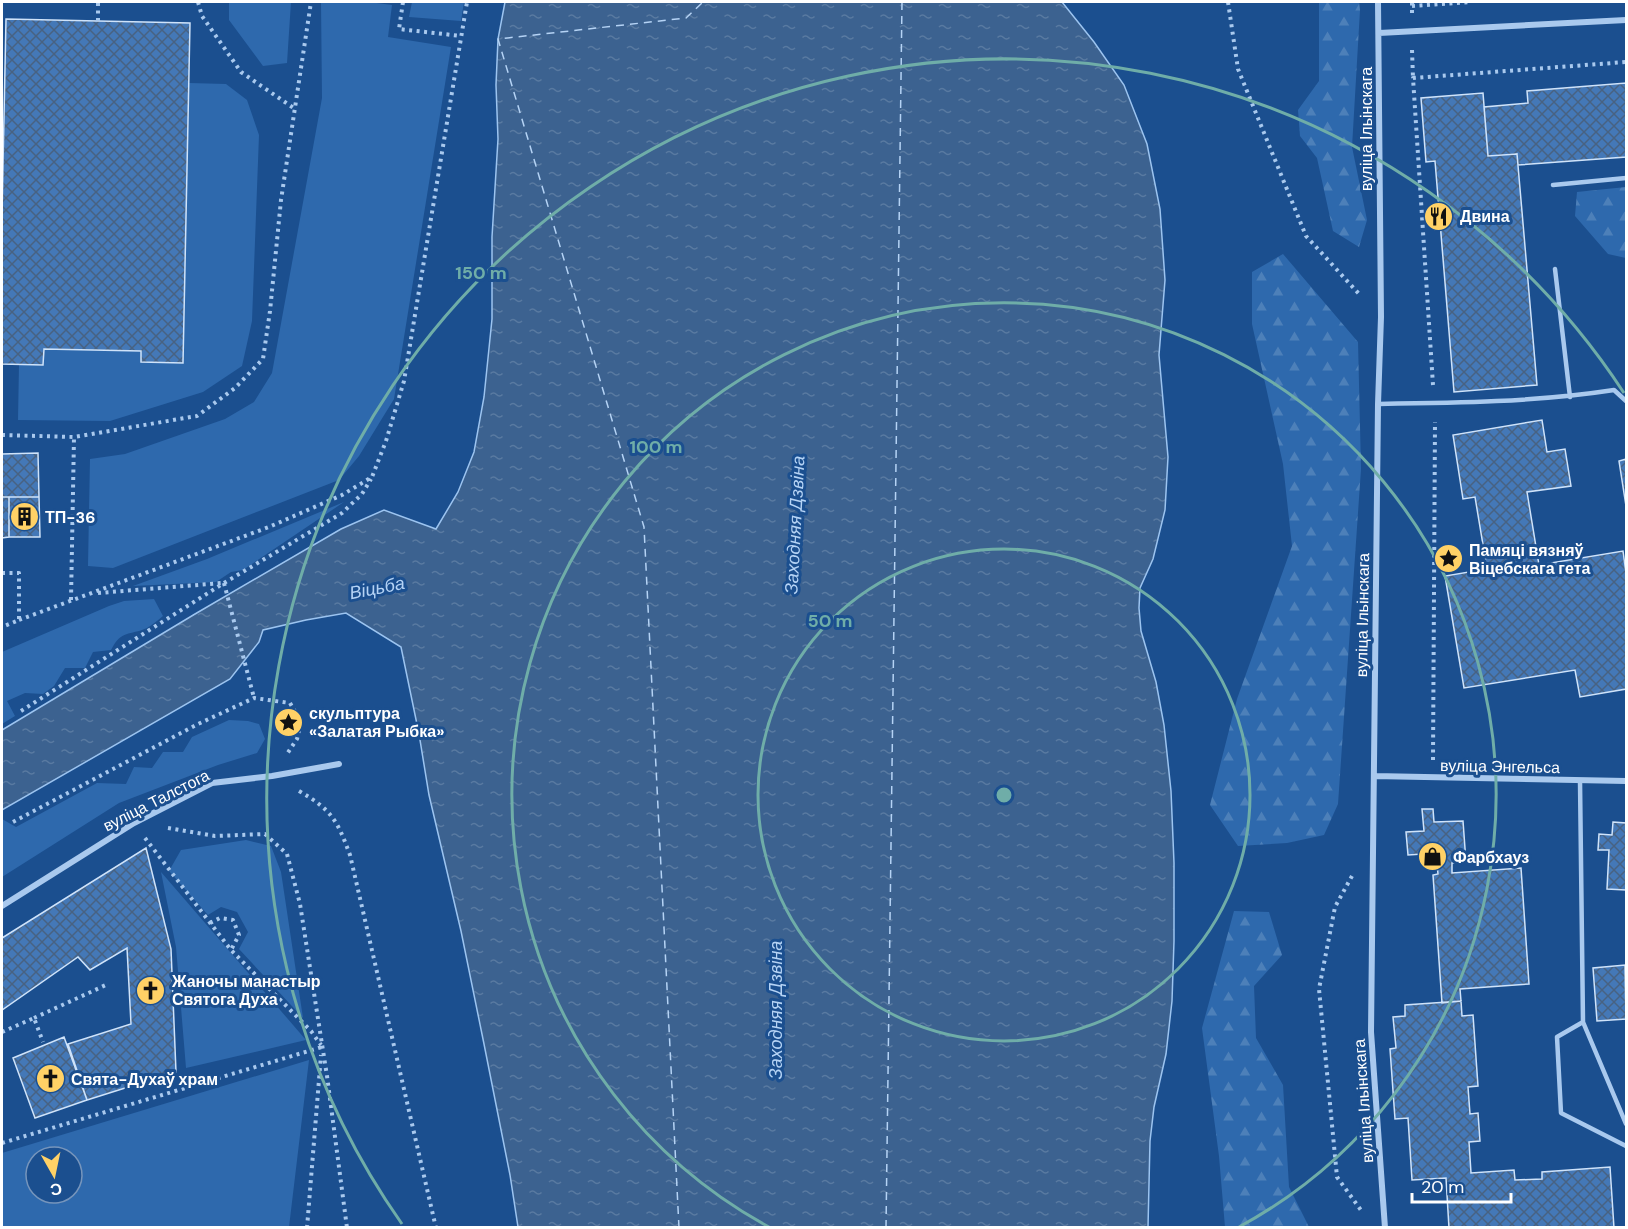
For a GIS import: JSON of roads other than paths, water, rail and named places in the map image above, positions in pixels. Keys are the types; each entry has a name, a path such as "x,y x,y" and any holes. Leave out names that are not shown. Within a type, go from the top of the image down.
{"street":[{"name":"вуліца Ільінскага","path":"1378,2 1381,317 1371,1032 1385,1227"},
{"path":"1379,33 1626,20"},
{"name":"вуліца Талстога","path":"2,906 134,823 212,783 272,776 339,764"},
{"name":"вуліца Энгельса","path":"1374,776 1626,781"}],"lane":[{"path":"1553,185 1626,178"},
{"path":"1555,269 1570,397"},
{"path":"1378,404 1570,397 1614,390 1626,401"},
{"path":"1580,781 1583,1022 1626,1124"},
{"path":"1583,1022 1557,1036 1562,1113 1626,1146"}],"water":[{"path":"505,2 1062,2 1124,85 1147,144 1160,209 1165,280 1159,355 1168,457 1165,510 1153,559 1140,588 1139,608 1141,631 1156,682 1164,725 1171,791 1174,941 1172,1001 1166,1054 1154,1107 1150,1141 1148,1227 518,1227 484,1044 461,931 429,795 401,647 346,613 263,630 259,642 230,679 2,810 2,730 341,529 384,510 436,529 458,492 474,452 484,397 492,319 492,237 498,139 496,85 498,39"}],"place":[{"name":"Двина","path":"1439,216"},
{"name":"ТП-36","path":"24,517"},
{"name":"Памяці вязняў Віцебскага гета","path":"1448,559"},
{"name":"скульптура «Залатая Рыбка»","path":"288,722"},
{"name":"Фарбхауз","path":"1432,857"},
{"name":"Жаночы манастыр Святога Духа","path":"151,990"},
{"name":"Свята-Духаў храм","path":"50,1079"}],"water label":[{"name":"Заходняя Дзвіна","path":"795,525"},
{"name":"Віцьба","path":"377,588"},
{"name":"Заходняя Дзвіна","path":"776,1010"}]}
